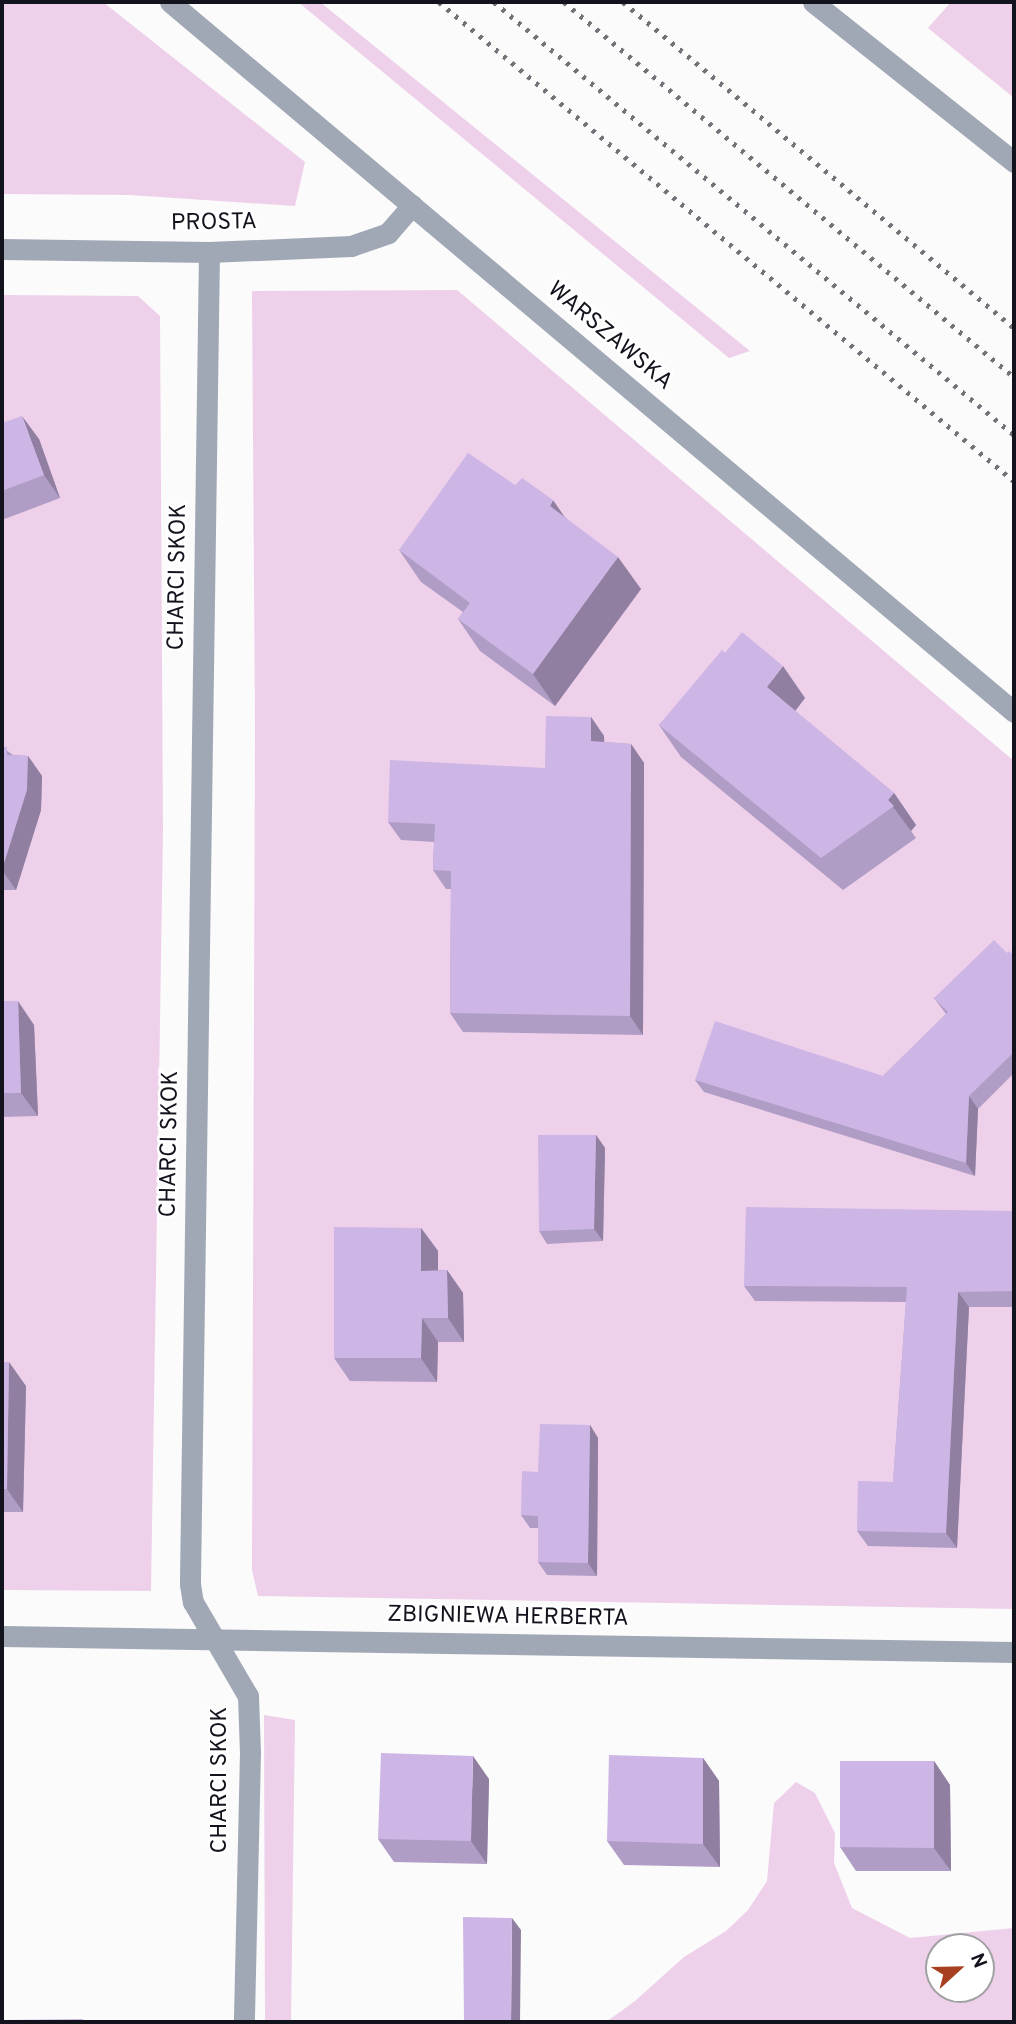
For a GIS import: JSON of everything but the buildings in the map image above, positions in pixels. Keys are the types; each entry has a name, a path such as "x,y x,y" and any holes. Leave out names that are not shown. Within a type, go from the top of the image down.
{"street":[{"name":"WARSZAWSKA","path":"170,2 1014,712"},
{"path":"813,2 1014,162"},
{"name":"PROSTA","path":"2,249 209,251 351,246 388,233 412,205"},
{"name":"CHARCI SKOK","path":"209,251 190,1584 193,1602 248,1696 250,1752 244,2022"},
{"name":"ZBIGNIEWA HERBERTA","path":"2,1636 214,1637 1014,1652"}],"shaded area":[{"path":"2,2 103,2 305,162 295,206 130,195 2,194"},
{"path":"298,2 320,2 750,351 729,358"},
{"path":"951,2 1014,2 1014,98 928,28"},
{"path":"457,290 1014,761 1014,1609 258,1596 252,1570 255,729 252,291"},
{"path":"2,295 138,296 160,316 163,830 151,1591 2,1590"},
{"path":"264,1715 295,1720 291,2022 265,2022"},
{"path":"796,1782 815,1793 835,1833 834,1863 852,1908 910,1938 925,1937 925,2003 995,2003 995,1933 962,1933 1014,1928 1014,2022 606,2022 635,2001 684,1957 726,1931 748,1910 767,1881 774,1803"}],"railway":[{"path":"439,2 1014,481"},
{"path":"494,2 1014,435"},
{"path":"564,2 1014,377"},
{"path":"623,2 1014,328"}]}
